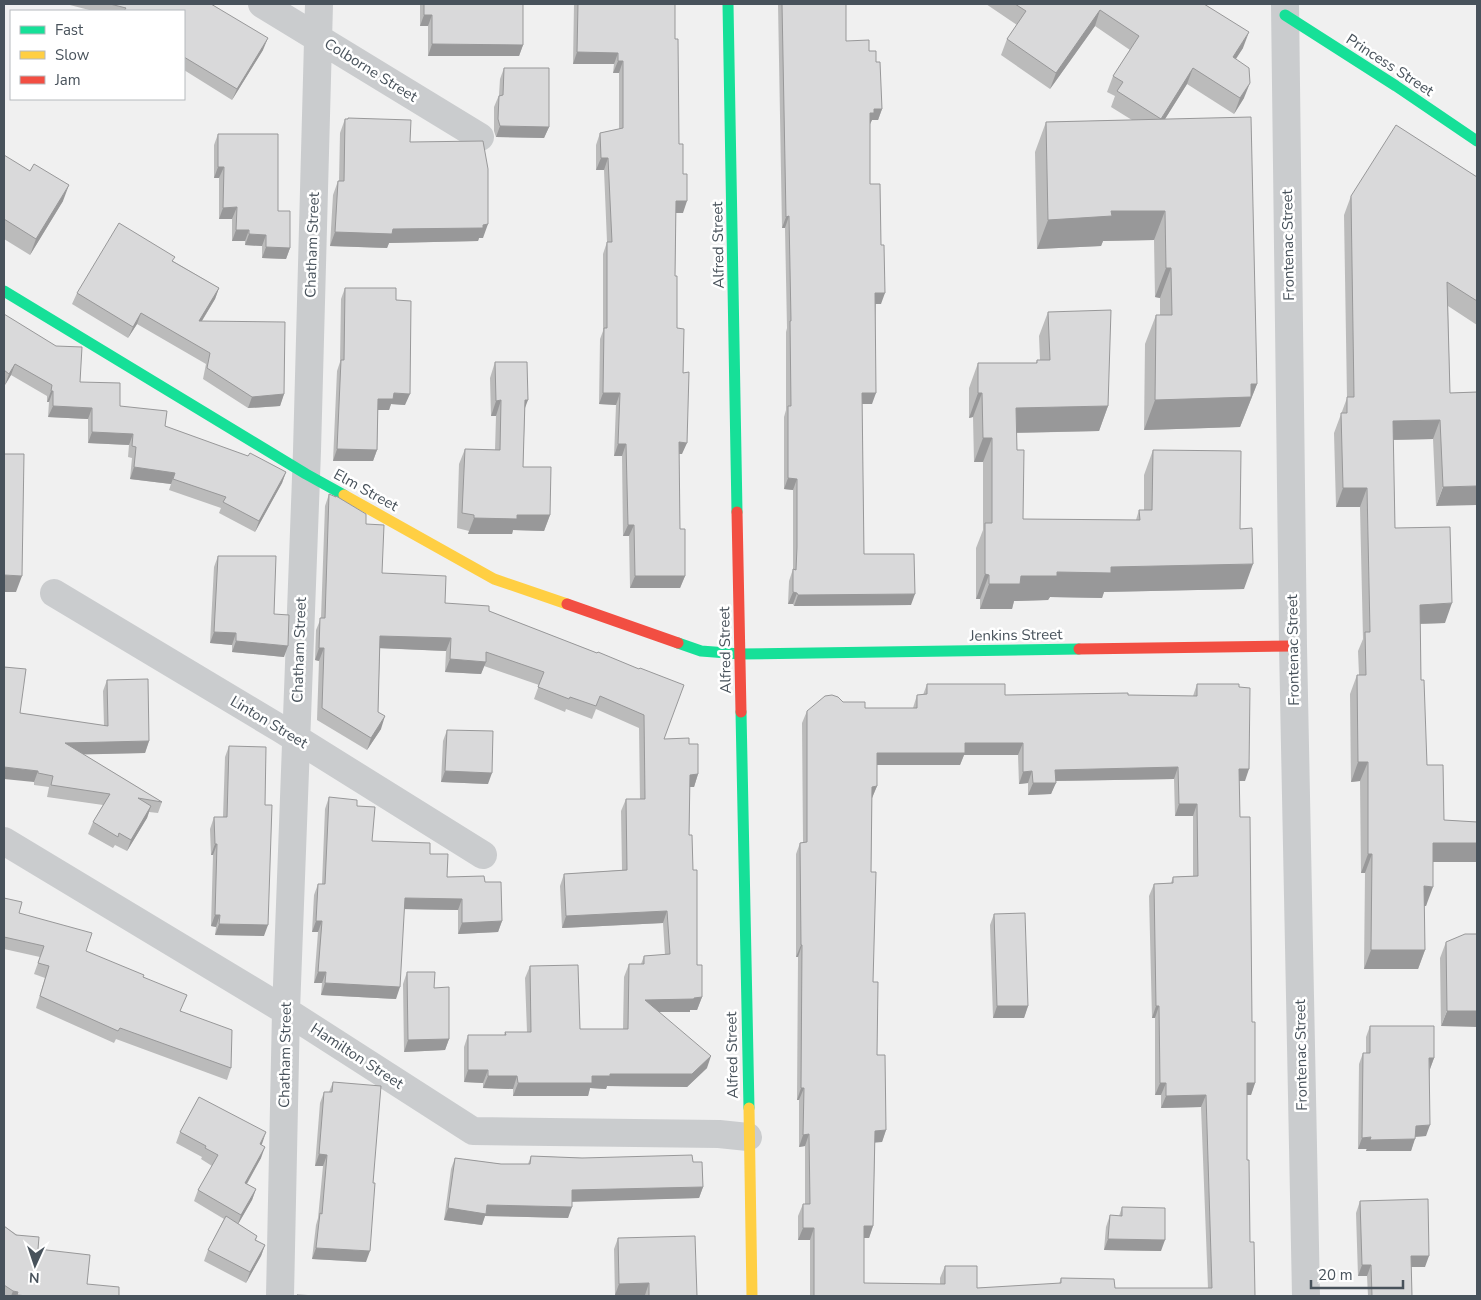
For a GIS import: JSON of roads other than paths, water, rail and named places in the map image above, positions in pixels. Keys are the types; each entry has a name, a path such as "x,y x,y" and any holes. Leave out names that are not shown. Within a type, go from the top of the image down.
{"street":[{"name":"Colborne Street","path":"262,4 480,137"},
{"name":"Chatham Street","path":"280,1296 286,1011 306,474 318,4"},
{"name":"Alfred Street","path":"728,4 752,1296"},
{"name":"Princess Street","path":"1285,9 1477,141"},
{"name":"Frontenac Street","path":"1285,9 1293,646 1306,1296"},
{"name":"Elm Street","path":"4,291 306,474 494,579 701,651 740,654"},
{"name":"Linton Street","path":"54,593 296,738 483,855"},
{"name":"Jenkins Street","path":"740,654 1293,646"},
{"name":"Hamilton Street","path":"4,841 286,1011 473,1130 719,1134 748,1137"}]}
